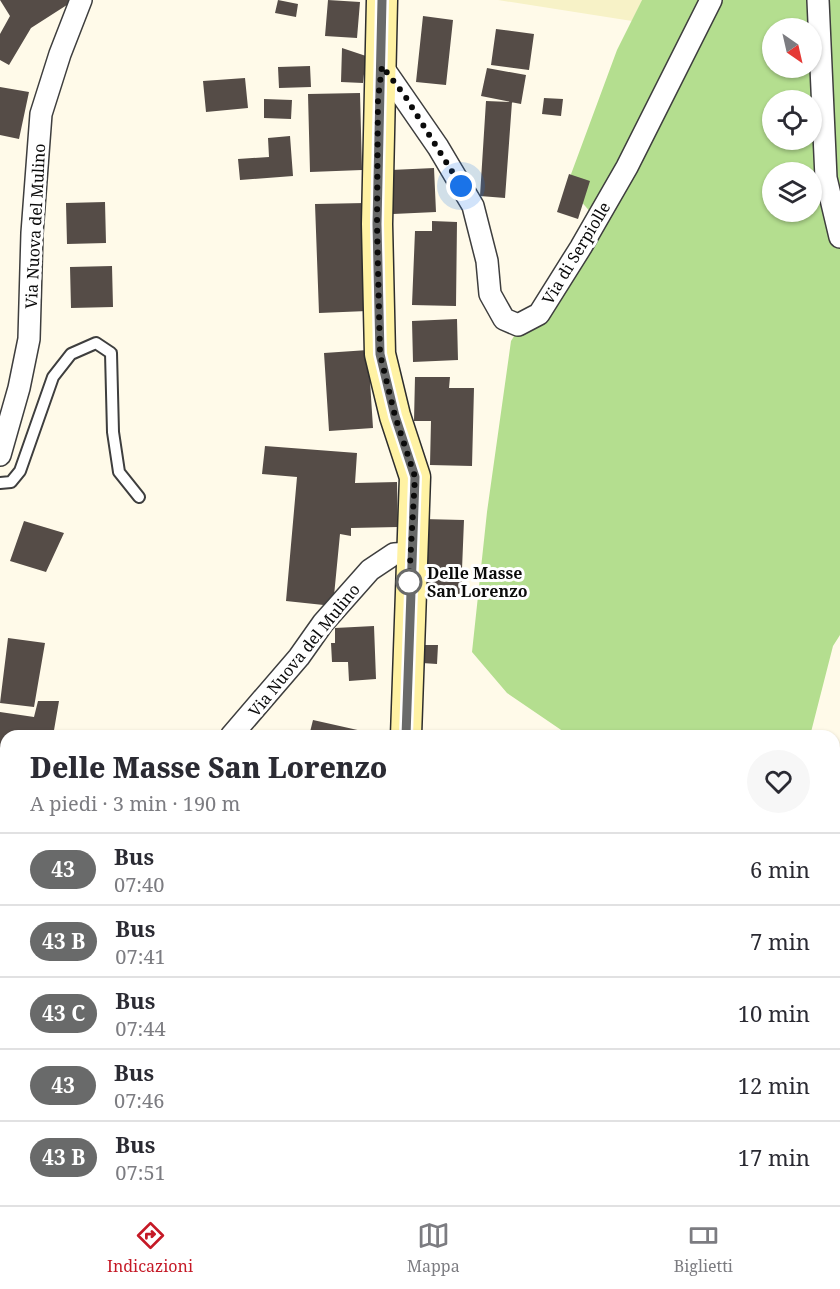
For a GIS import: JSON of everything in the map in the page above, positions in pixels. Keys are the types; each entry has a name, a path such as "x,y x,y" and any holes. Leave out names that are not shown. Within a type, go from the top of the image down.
{"street":[{"name":"Via Nuova del Mulino","path":"0,455 19,388 29,339 32,233 41,114 60,54 81,0"},
{"path":"382,0 377,224 380,354 395,416 415,477 406,730"},
{"name":"Via di Serpiolle","path":"382,66 438,147 473,206 494,304 504,319 518,325 539,314 581,248 627,167 711,0"},
{"path":"818,0 826,178 840,237"},
{"name":"Via Nuova del Mulino","path":"236,730 292,666 323,623 370,570 394,554 411,553"}],"lane":[{"path":"0,483 11,482 20,471 53,377 71,354 96,343 111,352 113,432 119,472 139,497"}],"shaded area":[{"path":"498,0 642,0 632,21"}],"green space":[{"path":"642,0 840,0 840,635 833,646 812,730 561,730 507,693 472,652 487,512 511,341 592,214 567,185 617,50"}],"building":[{"path":"0,0 68,0 70,3 31,28 9,65 0,60 0,34 10,16"},
{"path":"278,0 298,4 296,17 275,13"},
{"path":"328,0 360,2 357,38 325,36"},
{"path":"423,16 453,20 446,85 416,82"},
{"path":"496,29 534,34 529,70 491,65"},
{"path":"342,48 366,56 363,83 341,82"},
{"path":"310,66 311,87 279,88 278,67"},
{"path":"487,68 526,75 521,104 481,96"},
{"path":"245,78 248,108 206,112 203,81"},
{"path":"0,87 29,92 19,139 0,135"},
{"path":"360,93 362,170 310,172 308,94"},
{"path":"544,98 563,99 561,116 542,114"},
{"path":"264,99 292,100 291,119 264,118"},
{"path":"486,101 512,102 505,198 480,196"},
{"path":"290,136 293,176 240,180 238,159 269,157 268,138"},
{"path":"434,168 436,212 393,214 391,170"},
{"path":"569,174 590,181 578,219 557,212"},
{"path":"105,202 106,243 67,244 66,203"},
{"path":"365,203 367,311 319,313 315,204"},
{"path":"432,221 457,222 456,306 412,305 415,231 432,231"},
{"path":"112,266 113,307 71,308 70,267"},
{"path":"457,319 458,360 413,362 412,321"},
{"path":"368,350 373,428 329,431 324,353"},
{"path":"415,377 450,377 449,388 474,388 472,466 430,465 431,421 414,421"},
{"path":"265,446 357,453 355,483 397,482 398,527 351,528 351,536 340,534 333,606 286,601 297,477 262,474"},
{"path":"422,519 464,520 461,594 419,592"},
{"path":"24,521 64,533 46,572 10,561"},
{"path":"374,626 376,679 349,681 348,662 332,662 331,643 335,643 335,628"},
{"path":"8,638 45,643 34,707 0,703"},
{"path":"423,645 438,645 437,664 422,663"},
{"path":"38,701 59,701 54,730 0,730 0,712 34,717"},
{"path":"313,720 358,730 310,730"}],"bus line":[{"name":"43","path":"382,0 377,224 380,354 395,416 415,477 410,566 406,730"}],"place":[{"name":"Delle Masse San Lorenzo","path":"409,582"}],"route":[{"path":"409,582 415,477 395,416 380,354 377,224 378,99 382,66 405,96 461,186"}]}
